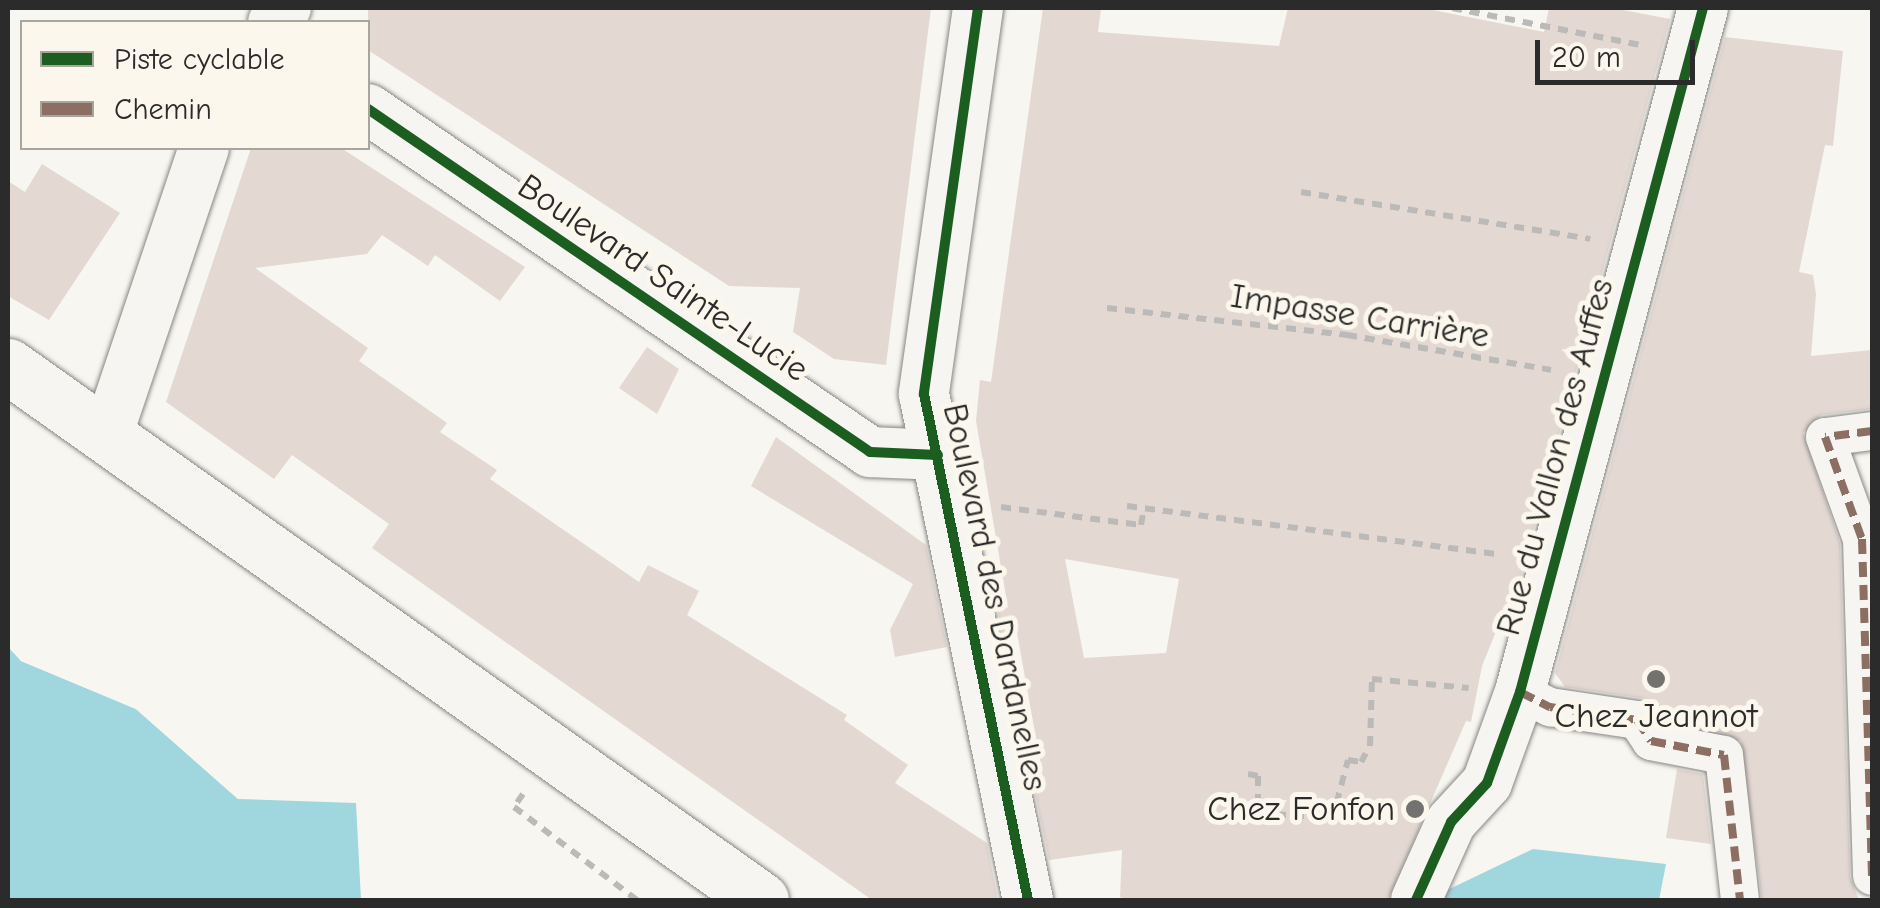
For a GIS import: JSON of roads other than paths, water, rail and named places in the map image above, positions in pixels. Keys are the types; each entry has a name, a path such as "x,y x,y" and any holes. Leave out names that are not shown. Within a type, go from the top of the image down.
{"main road":[{"path":"8,366 761,900"}],"street":[{"name":"Boulevard des Dardanelles","path":"978,8 924,394 1028,900"},
{"name":"Rue du Vallon des Auffes","path":"1416,900 1451,822 1488,783 1520,692 1697,31"},
{"name":"Boulevard Sainte-Lucie","path":"370,110 870,452 943,478"},
{"path":"107,436 203,150"},
{"path":"1872,431 1824,438 1862,539 1872,876"},
{"path":"1520,692 1550,707 1637,720 1650,740 1724,755 1740,900"}],"water":[{"path":"8,647 21,661 136,709 238,799 356,803 361,900 8,900"},
{"path":"1533,849 1666,864 1659,900 1438,900 1439,894"}],"place":[{"name":"Chez Jeannot","path":"1656,679"},
{"name":"Chez Fonfon","path":"1415,809"}]}
